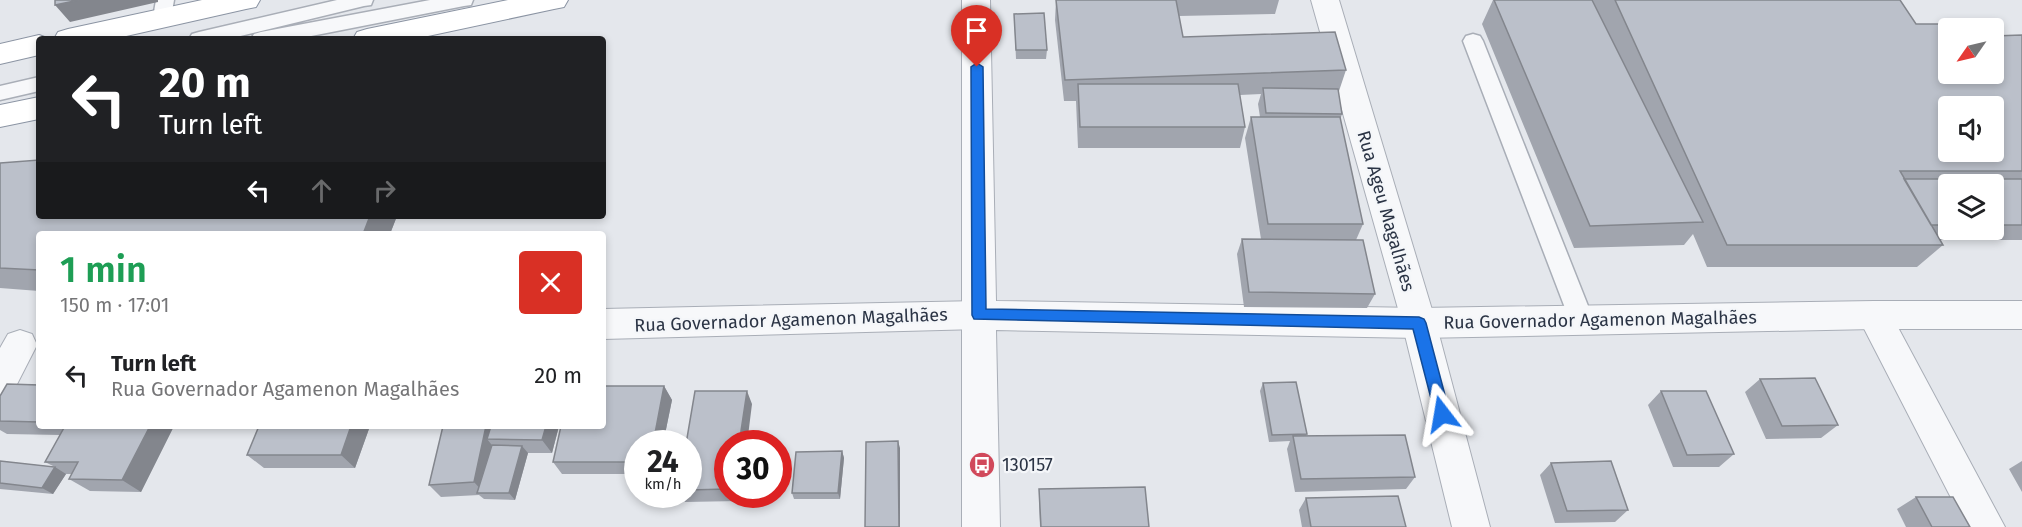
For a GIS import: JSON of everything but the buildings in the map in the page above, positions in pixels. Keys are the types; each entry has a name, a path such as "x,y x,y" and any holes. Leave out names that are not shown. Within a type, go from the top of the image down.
{"highway":[{"path":"78,36 164,9 246,0"},
{"path":"381,36 554,0"},
{"path":"0,54 36,46"},
{"path":"0,116 36,109"}],"street":[{"path":"976,0 981,527"},
{"name":"Rua Ageu Magalhães","path":"1325,0 1419,323 1471,527"},
{"name":"Rua Governador Agamenon Magalhães","path":"606,324 979,315 1419,323 1874,315 2022,315"},
{"path":"1874,315 1986,527"},
{"path":"0,381 20,345"}],"lane":[{"path":"212,36 364,0"},
{"path":"277,36 464,0"},
{"path":"1473,41 1582,321"},
{"path":"0,82 36,75"},
{"path":"0,93 36,85"}],"place":[{"name":"130157","path":"982,465"}],"route":[{"path":"977,67 979,315 1419,323 1442,414"}]}
